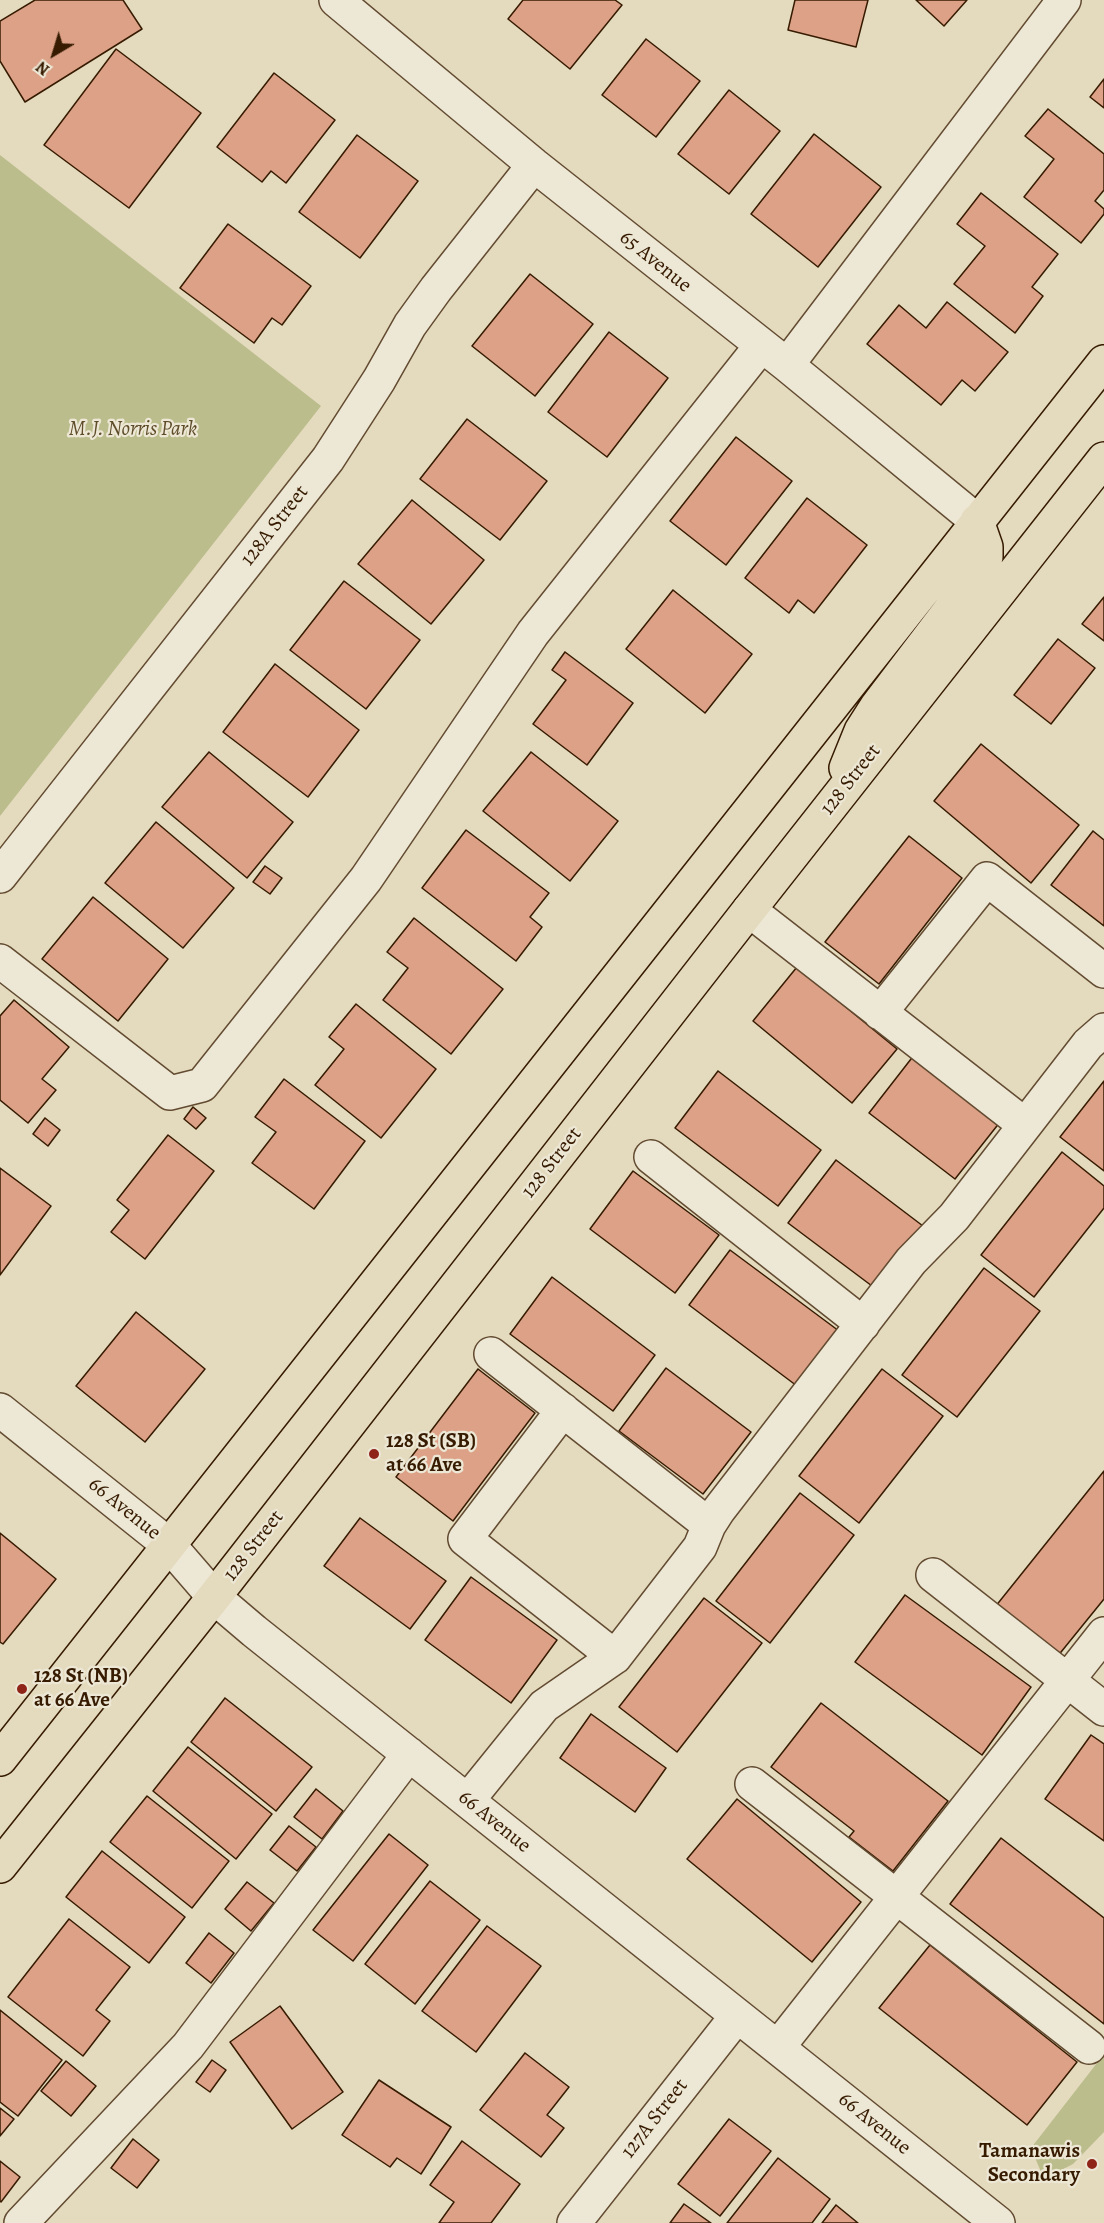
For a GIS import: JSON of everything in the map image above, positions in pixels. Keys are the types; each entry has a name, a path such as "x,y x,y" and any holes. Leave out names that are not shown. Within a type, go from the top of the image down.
{"main road":[{"path":"0,1759 1104,362"},
{"name":"128 Street","path":"0,1866 214,1597 1104,459"},
{"path":"831,806 868,719 982,568 986,557 986,547 977,521"}],"street":[{"name":"65 Avenue","path":"336,0 534,165 977,521"},
{"path":"0,961 170,1093 202,1085 366,879 533,633 774,356 1064,0"},
{"name":"128A Street","path":"0,876 328,459 379,380 410,325 534,165"},
{"path":"880,1013 987,879 1104,971"},
{"path":"749,910 1025,1125"},
{"path":"468,1800 544,1706 615,1657 700,1547 710,1525 912,1261 954,1216 1088,1044 1104,1030"},
{"path":"651,1157 863,1324"},
{"path":"491,1354 710,1525"},
{"name":"66 Avenue","path":"0,1410 169,1545 214,1597 998,2223"},
{"path":"563,1410 465,1539 615,1657"},
{"path":"933,1575 1104,1709"},
{"path":"778,2047 1104,1634"},
{"path":"21,2223 188,2046 409,1754"},
{"path":"752,1784 1089,2047"},
{"name":"127A Street","path":"574,2223 737,2016"}],"green space":[{"name":"M.J. Norris Park","path":"0,155 321,406 0,816"},
{"path":"1104,2054 1104,2132 1073,2164 1044,2179 1031,2148"}],"building":[{"path":"35,0 123,0 142,29 25,102 0,61 0,21"},
{"path":"523,0 615,0 622,5 570,69 508,19"},
{"path":"795,0 868,0 856,47 788,30"},
{"path":"916,0 967,0 944,26"},
{"path":"646,39 700,81 656,137 602,95"},
{"path":"116,49 201,113 129,208 44,145"},
{"path":"274,73 335,120 286,183 271,171 262,182 217,147"},
{"path":"1104,79 1104,108 1090,97"},
{"path":"729,90 780,131 729,194 678,154"},
{"path":"1048,109 1104,154 1104,190 1095,201 1104,209 1104,214 1081,243 1024,197 1054,159 1025,136"},
{"path":"814,134 881,187 818,267 751,214"},
{"path":"357,135 418,181 360,258 299,212"},
{"path":"981,193 1058,254 1032,287 1043,296 1015,333 954,284 985,246 957,224"},
{"path":"228,224 311,286 282,325 272,318 254,343 180,288"},
{"path":"530,274 593,324 535,396 472,346"},
{"path":"947,302 1008,352 975,391 962,380 941,405 867,344 899,305 926,328"},
{"path":"609,332 668,378 607,457 548,412"},
{"path":"467,419 547,481 500,540 420,479"},
{"path":"736,437 792,481 726,565 670,521"},
{"path":"807,498 867,545 814,613 798,600 789,613 745,578"},
{"path":"412,500 484,560 431,624 358,564"},
{"path":"344,581 420,640 366,709 290,650"},
{"path":"673,590 752,654 705,713 626,649"},
{"path":"1104,597 1104,641 1082,624"},
{"path":"1058,639 1095,668 1051,724 1014,695"},
{"path":"565,652 633,703 587,765 533,724 566,680 552,670"},
{"path":"275,664 359,730 308,797 223,732"},
{"path":"981,744 1079,825 1031,883 934,801"},
{"path":"209,752 293,822 247,878 162,807"},
{"path":"531,752 618,821 570,881 483,811"},
{"path":"156,822 234,888 183,948 105,883"},
{"path":"466,830 549,893 530,917 542,927 516,961 422,888"},
{"path":"1093,831 1104,840 1104,926 1051,885"},
{"path":"909,836 962,878 879,984 825,942"},
{"path":"265,866 282,878 270,894 253,882"},
{"path":"93,897 168,959 118,1021 42,959"},
{"path":"414,918 503,989 451,1054 383,1000 408,968 387,952"},
{"path":"797,967 897,1049 852,1103 753,1021"},
{"path":"14,1000 69,1047 42,1079 56,1090 28,1123 0,1100 0,1016"},
{"path":"356,1004 436,1069 381,1138 315,1085 344,1049 329,1037"},
{"path":"918,1050 1004,1117 955,1179 869,1113"},
{"path":"718,1071 821,1150 778,1206 675,1128"},
{"path":"284,1079 365,1141 314,1209 252,1163 276,1132 255,1117"},
{"path":"1104,1081 1104,1171 1060,1137"},
{"path":"193,1107 206,1118 196,1129 184,1119"},
{"path":"45,1118 60,1130 48,1146 33,1134"},
{"path":"168,1135 214,1171 145,1259 111,1232 129,1210 117,1200"},
{"path":"1062,1152 1104,1186 1104,1208 1034,1297 981,1255"},
{"path":"836,1160 923,1226 876,1289 788,1223"},
{"path":"0,1168 51,1206 0,1275"},
{"path":"633,1171 719,1235 675,1293 590,1229"},
{"path":"730,1250 839,1331 797,1386 689,1305"},
{"path":"984,1268 1040,1311 957,1417 902,1375"},
{"path":"552,1277 655,1355 613,1411 510,1334"},
{"path":"136,1312 205,1369 145,1442 76,1386"},
{"path":"666,1368 751,1432 703,1494 619,1431"},
{"path":"478,1369 535,1413 453,1521 396,1477"},
{"path":"882,1369 943,1416 859,1523 799,1476"},
{"path":"1104,1471 1104,1599 1057,1657 995,1607"},
{"path":"800,1493 854,1535 770,1643 716,1601"},
{"path":"360,1518 446,1581 410,1629 324,1566"},
{"path":"0,1533 56,1579 3,1644 0,1642"},
{"path":"471,1577 557,1640 511,1703 425,1640"},
{"path":"905,1595 1031,1687 982,1755 855,1662"},
{"path":"704,1598 762,1643 677,1752 619,1707"},
{"path":"225,1698 312,1767 276,1811 191,1742"},
{"path":"821,1703 948,1801 893,1871 849,1837 854,1831 771,1767"},
{"path":"591,1714 666,1768 635,1812 560,1758"},
{"path":"1091,1735 1104,1744 1104,1841 1045,1799"},
{"path":"188,1747 272,1814 236,1859 153,1791"},
{"path":"316,1789 343,1811 322,1839 294,1817"},
{"path":"147,1796 229,1861 192,1908 110,1842"},
{"path":"737,1799 861,1902 812,1962 687,1859"},
{"path":"289,1826 316,1847 297,1871 270,1850"},
{"path":"389,1834 428,1865 353,1961 313,1930"},
{"path":"1001,1838 1104,1918 1104,2024 950,1904"},
{"path":"102,1851 185,1917 149,1963 66,1897"},
{"path":"430,1881 480,1920 415,2004 365,1964"},
{"path":"247,1882 274,1903 251,1931 225,1909"},
{"path":"69,1919 130,1967 96,2010 110,2021 83,2056 8,1997"},
{"path":"487,1926 541,1966 476,2052 422,2011"},
{"path":"209,1933 234,1953 211,1983 186,1963"},
{"path":"930,1945 1077,2062 1027,2125 879,2008"},
{"path":"280,2006 343,2092 292,2129 230,2042"},
{"path":"0,2010 62,2060 18,2116 0,2102"},
{"path":"525,2053 569,2087 547,2115 564,2128 541,2157 480,2110"},
{"path":"212,2060 226,2070 210,2092 196,2082"},
{"path":"66,2061 96,2086 71,2116 41,2091"},
{"path":"379,2080 451,2127 421,2174 397,2158 390,2167 342,2135"},
{"path":"0,2108 14,2119 0,2136"},
{"path":"729,2119 771,2151 720,2216 678,2184"},
{"path":"133,2139 159,2160 137,2188 111,2168"},
{"path":"462,2141 520,2184 491,2223 439,2223 454,2202 430,2185"},
{"path":"778,2158 830,2199 812,2223 727,2223"},
{"path":"0,2161 20,2177 1,2202 0,2201"},
{"path":"684,2204 711,2223 670,2223"},
{"path":"836,2205 858,2223 822,2223"}],"place":[{"name":"128 St (SB) at 66 Ave","path":"374,1454"},
{"name":"128 St (NB) at 66 Ave","path":"22,1689"},
{"name":"Tamanawis Secondary","path":"1092,2164"}]}
